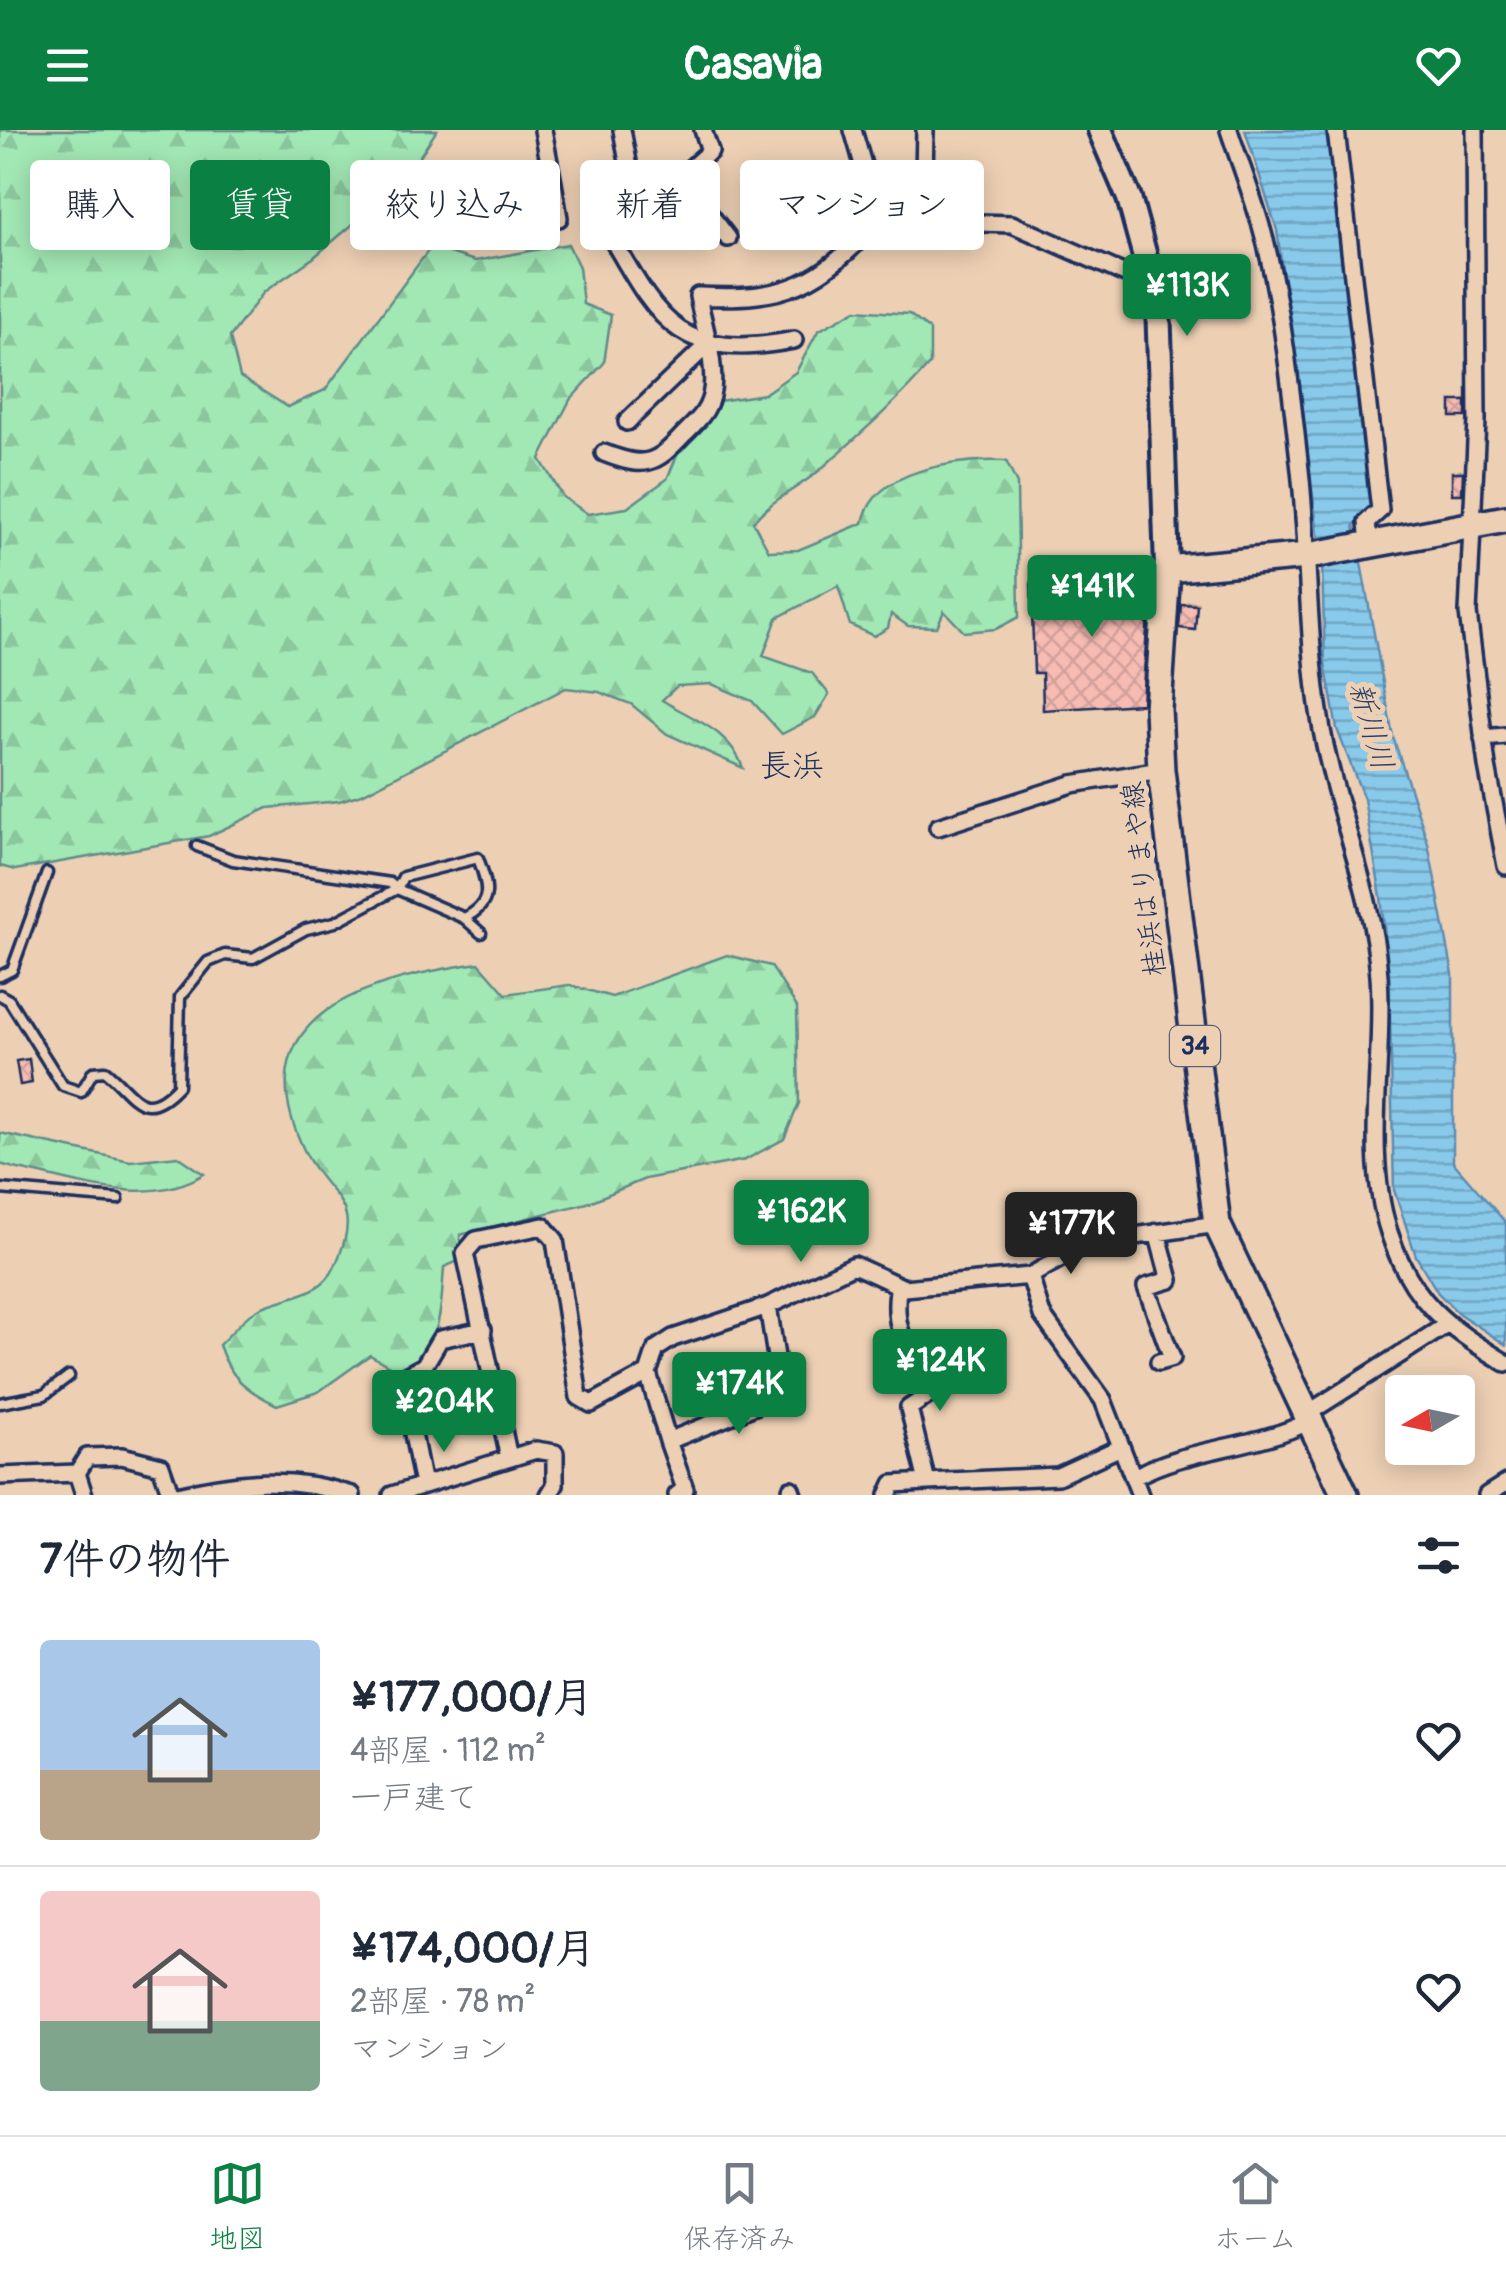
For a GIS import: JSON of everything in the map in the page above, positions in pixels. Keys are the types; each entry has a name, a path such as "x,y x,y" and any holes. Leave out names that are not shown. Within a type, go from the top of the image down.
{"main road":[{"path":"1100,130 1128,198 1151,271 1162,356 1167,569 1312,555 1506,519"},
{"name":"桂浜はりまや線","path":"1167,569 1158,709 1161,770 1217,1224 1345,1495"}],"street":[{"path":"544,130 549,160"},
{"path":"622,130 628,160"},
{"path":"703,130 710,151 681,178 728,238"},
{"path":"853,130 861,160"},
{"path":"925,160 926,130"},
{"path":"1229,130 1268,253 1312,555 1310,638 1320,722 1370,914 1379,974 1384,1215 1404,1267 1445,1326 1506,1363"},
{"path":"1336,130 1380,510 1367,522 1364,546"},
{"path":"1475,130 1477,420 1468,613 1483,738 1506,866"},
{"path":"984,223 1012,224 1125,274 1151,271"},
{"path":"620,250 661,316 707,346 766,346 794,340"},
{"path":"604,453 638,463 670,452 705,412 712,393 698,296 744,298 791,291 812,280 845,250"},
{"path":"626,422 707,346"},
{"path":"1483,738 1506,736"},
{"path":"938,828 1072,784 1161,770"},
{"path":"926,1482 909,1408 933,1392 898,1334 898,1290 1030,1276 1086,1242 1217,1224"},
{"path":"509,1458 466,1254 476,1240 544,1226 554,1240 579,1397 591,1404 648,1373"},
{"path":"1158,1232 1170,1280 1146,1287 1172,1358 1159,1362"},
{"path":"677,1495 685,1489 648,1373 656,1349 673,1338 768,1306 854,1264 904,1288"},
{"path":"1030,1276 1042,1315 1103,1400 1120,1447 1136,1476 1140,1495"},
{"path":"668,1441 782,1395 768,1306"},
{"path":"1136,1476 1165,1461 1222,1450 1310,1422 1313,1410 1445,1326"},
{"path":"423,1485 402,1378 424,1366 440,1339 483,1330"},
{"path":"888,1495 892,1484 1058,1476 1120,1447"},
{"path":"392,1495 536,1450 555,1453 555,1484 548,1495"},
{"path":"84,1495 78,1472 87,1457 122,1456 161,1466 174,1495 306,1482 352,1495"},
{"path":"0,1476 78,1472"},
{"path":"1487,1495 1506,1483"}],"lane":[{"path":"198,846 233,860 390,883 464,918 481,933"},
{"path":"0,994 9,1000 63,1086 81,1092 97,1069 113,1077 134,1101 148,1105 164,1101 178,1086 180,997 208,962 225,955 253,958 306,929 335,922 398,888 403,877 478,858 488,898 483,909 464,918"},
{"path":"0,976 12,970 47,872"},
{"path":"0,1188 118,1199"},
{"path":"0,1403 44,1394 70,1376"}],"green space":[{"path":"0,130 437,130 417,160 350,160 350,227 330,244 330,160 190,160 190,250 322,250 264,292 230,337 240,377 288,407 325,390 429,250 475,261 535,250 560,250 560,245 568,244 579,267 583,304 611,315 604,363 570,400 540,459 563,497 588,514 627,508 667,479 685,437 719,401 764,394 796,372 818,331 856,310 909,314 930,330 930,364 821,469 753,522 769,551 798,550 863,523 870,504 883,490 901,479 943,465 1006,461 1017,484 1019,617 996,629 964,632 944,611 937,627 908,626 891,614 888,628 874,636 850,625 838,586 777,618 763,656 812,673 829,694 815,717 782,734 752,701 712,684 677,686 662,700 720,735 743,768 667,734 631,704 599,692 566,688 362,794 339,801 268,808 209,836 15,870 0,866"},
{"path":"727,955 771,966 797,1007 799,1103 784,1139 745,1160 645,1179 587,1203 460,1235 461,1260 444,1267 440,1314 431,1342 411,1363 396,1370 370,1355 318,1392 277,1405 234,1375 219,1345 258,1309 321,1284 335,1266 344,1244 347,1227 341,1202 305,1152 289,1104 288,1066 302,1035 326,1011 359,993 397,980 479,963 506,994 569,985 612,997"},
{"path":"0,1133 130,1161 178,1156 204,1174 159,1190 110,1189 0,1164"}],"water":[{"name":"新川川","path":"1245,130 1325,130 1342,211 1373,509 1354,525 1393,737 1428,843 1453,974 1453,1162 1506,1223 1506,1345 1458,1313 1438,1293 1416,1256 1394,1190 1389,975 1381,897 1364,799 1337,729 1325,663 1322,563 1277,230"}],"building":[{"path":"1451,401 1466,401 1466,417 1451,417"},
{"path":"1452,472 1463,472 1462,494 1452,494"},
{"path":"1151,566 1142,704 1043,710 1042,673 1034,673 1031,581 1066,577 1068,597 1094,596 1091,578 1118,575 1117,571"},
{"path":"1181,604 1197,605 1195,630 1179,628"},
{"path":"29,1059 32,1083 20,1085 16,1061"}],"district":[{"name":"長浜","path":"792,766"}]}
